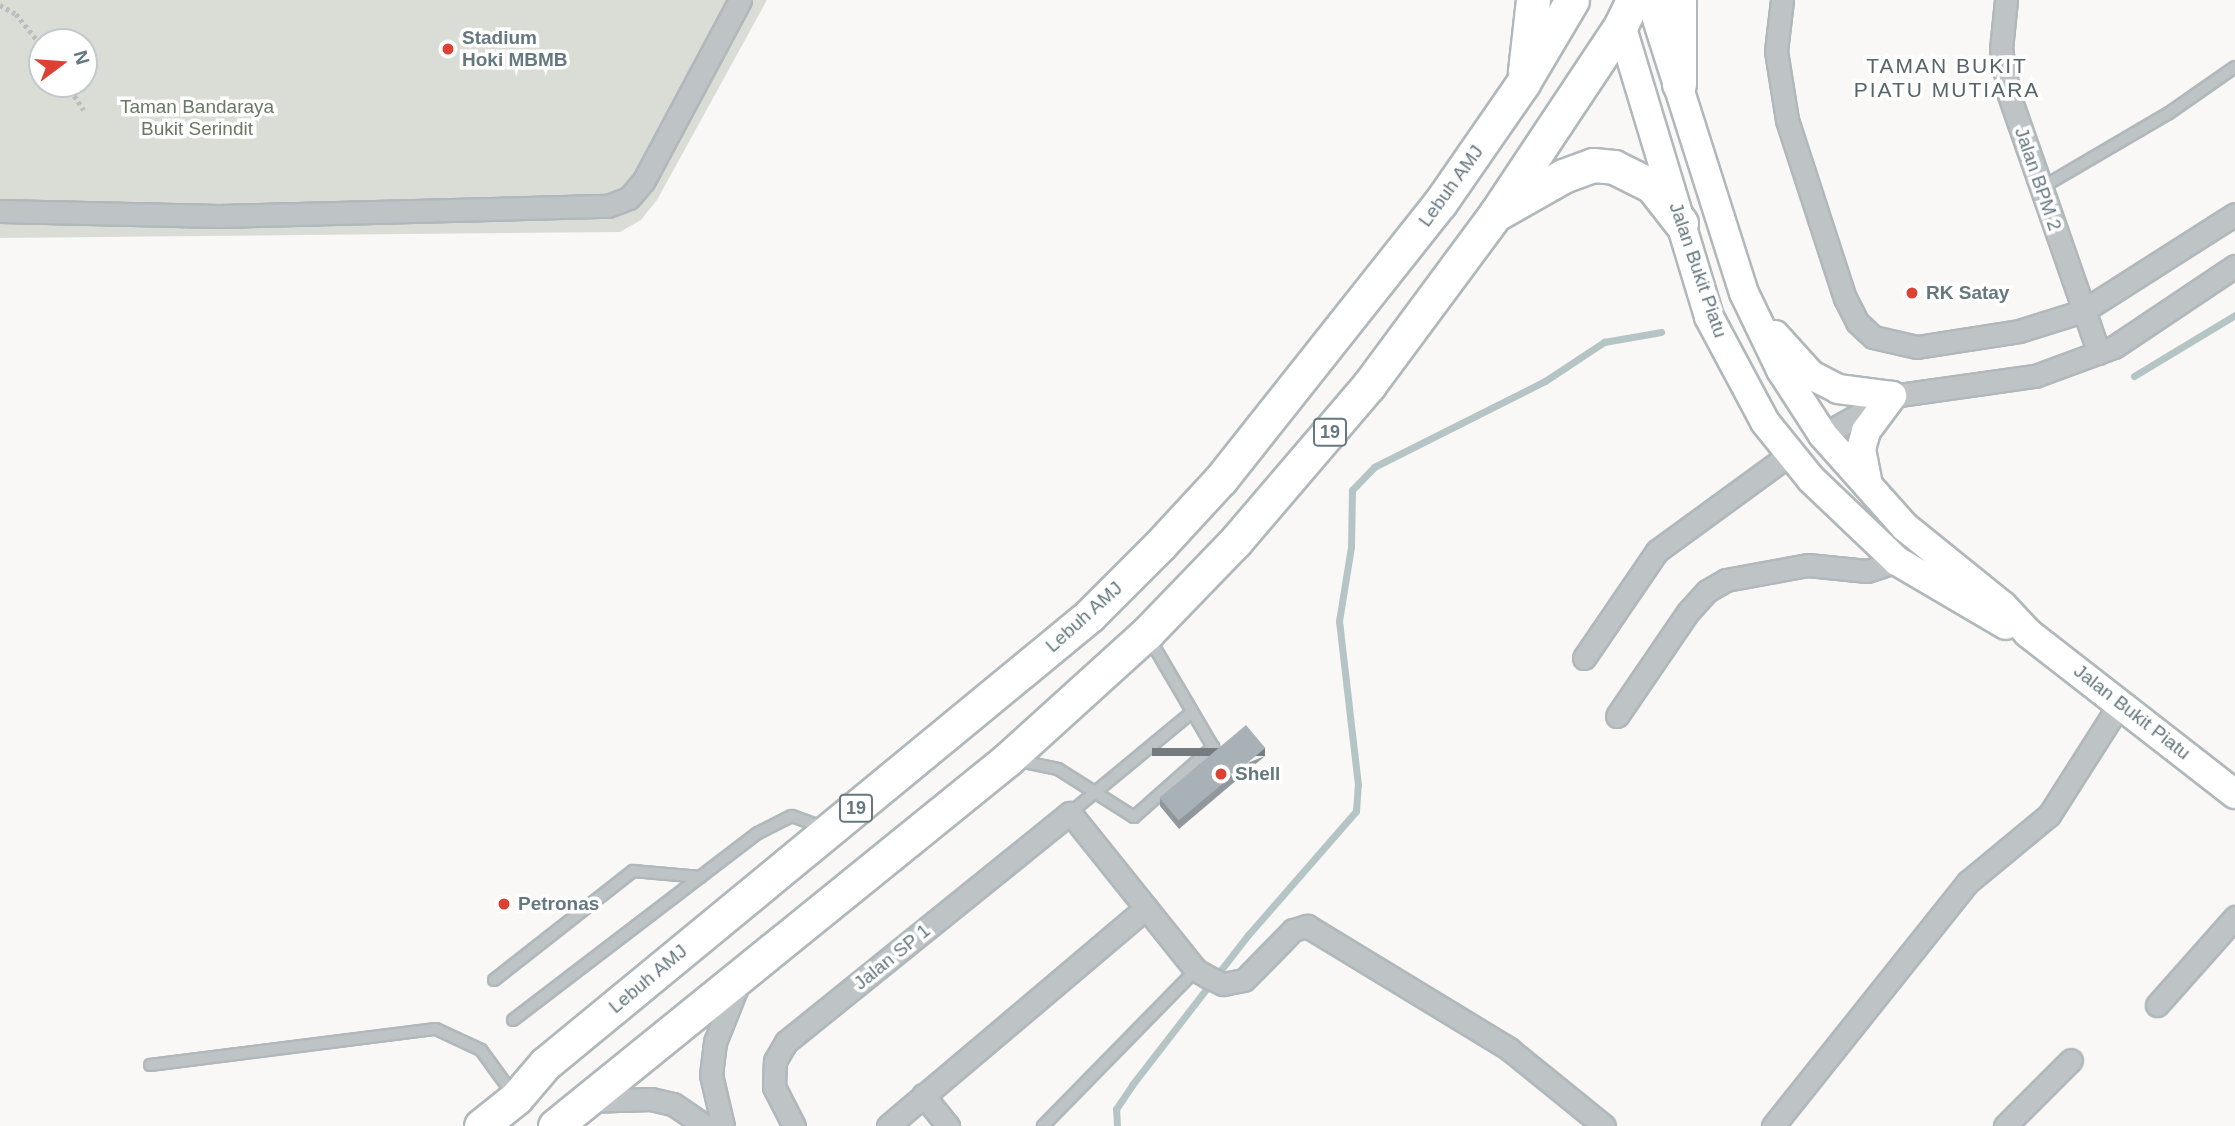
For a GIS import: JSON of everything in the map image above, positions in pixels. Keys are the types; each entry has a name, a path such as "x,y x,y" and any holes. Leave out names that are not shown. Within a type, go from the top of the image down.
{"highway":[{"path":"1523,83 1533,0"},
{"name":"Lebuh AMJ","path":"481,1126 516,1098 545,1064 1088,616 1169,536 1222,479 1440,203 1523,83 1572,0"},
{"path":"1679,0 1679,84"},
{"name":"19","path":"555,1126 1009,759 1146,633 1235,542 1369,385 1495,215 1627,12"},
{"path":"1495,215 1563,176 1593,165 1614,167 1652,186 1681,223"}],"main road":[{"name":"Jalan Bukit Piatu","path":"1651,0 1744,293 1781,370 1823,435 1905,527 2003,606 2028,633 2232,787"},
{"name":"Jalan Bukit Piatu","path":"1627,12 1681,223 1709,317 1734,369 1790,454 1853,522 1897,561 1994,621 2028,633"},
{"path":"1744,293 1811,374 1838,389 1892,396 1866,431 1860,449 1869,488"},
{"path":"1734,369 1786,421 1823,435 1820,463 1853,522"}],"street":[{"path":"0,211 219,216 608,206 629,198 645,180 740,0"},
{"path":"1782,0 1776,51 1787,120 1857,322 1873,337 1917,347 2008,334 2083,311 2235,214"},
{"name":"Jalan BPM 2","path":"2006,0 2001,49 2009,95 2099,353"},
{"path":"1823,435 1892,396 2035,376 2099,353 2165,316 2235,266"},
{"path":"1584,658 1657,551 1790,454"},
{"path":"1617,716 1688,612 1707,591 1726,580 1808,565 1867,571 1897,561"},
{"path":"1777,1125 1968,882 2049,815 2121,702"},
{"path":"1070,813 1146,908 1209,977 1255,974 1293,930 1307,926 1509,1049 1604,1126"},
{"name":"Jalan SP 1","path":"794,1126 774,1087 775,1061 786,1042 1070,813"},
{"path":"888,1126 1146,908"},
{"path":"2157,1005 2235,917"},
{"path":"723,1126 711,1075 715,1042 743,974"},
{"path":"2005,1126 2071,1060"},
{"path":"923,1096 948,1126"},
{"path":"585,1101 651,1099 673,1104 706,1126"}],"lane":[{"path":"2041,188 2168,113 2235,67"},
{"path":"1009,759 1058,769 1134,817 1213,747 1146,633"},
{"path":"1070,813 1192,712"},
{"path":"513,1020 758,833 792,816 830,830"},
{"path":"494,980 633,871 701,877"},
{"path":"1043,1126 1209,977"},
{"path":"150,1065 436,1029 481,1050 516,1098"}],"path":[{"path":"0,5 16,14 28,29"},
{"path":"76,98 84,110"}],"green space":[{"name":"Taman Bandaraya Bukit Serindit","path":"0,0 767,0 657,200 641,220 620,232 0,238"}],"building":[{"name":"Shell","path":"1246,725 1265,748 1179,821 1159,798"}],"waterway":[{"path":"2134,376 2235,315"},
{"path":"1117,1126 1116,1109 1132,1085 1248,935 1356,811 1358,785 1339,621 1351,547 1352,490 1374,467 1545,381 1604,342 1661,332"}],"place":[{"name":"Stadium Hoki MBMB","path":"448,49"},
{"name":"RK Satay","path":"1912,293"},
{"name":"Shell","path":"1221,774"},
{"name":"Petronas","path":"504,904"}],"district":[{"name":"TAMAN BUKIT PIATU MUTIARA","path":"1947,78"}]}
